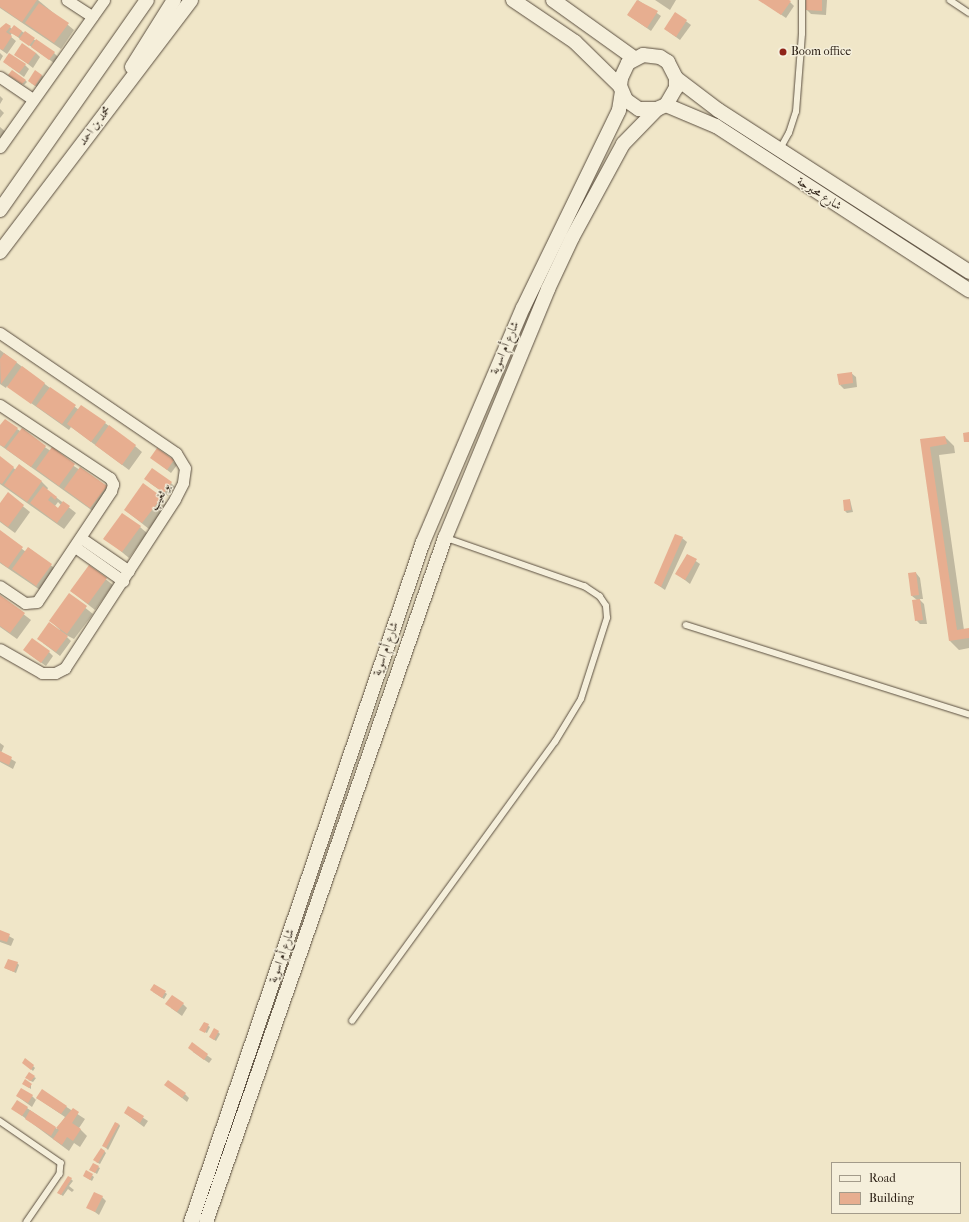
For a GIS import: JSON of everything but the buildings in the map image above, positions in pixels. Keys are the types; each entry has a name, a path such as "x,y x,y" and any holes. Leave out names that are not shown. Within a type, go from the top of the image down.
{"street":[{"path":"67,0 92,16"},
{"path":"0,147 104,0"},
{"path":"0,210 146,0"},
{"path":"104,113 174,0"},
{"name":"محمد بن احمد","path":"0,252 104,113 163,40 190,0"},
{"path":"513,0 575,42 621,89 632,106 639,109 662,107 672,97 676,78 673,69 660,57 643,55 634,58 623,70 621,89"},
{"path":"553,0 634,58"},
{"path":"0,77 33,99"},
{"name":"شارع محيرجة","path":"676,78 693,93 969,272"},
{"name":"شارع أم اسوية","path":"191,1222 422,542 523,308 619,110 621,89"},
{"name":"شارع أم اسوية","path":"206,1222 445,538 548,289 572,238 623,144 662,107"},
{"name":"شارع محيرجة","path":"662,107 716,126 969,290"},
{"name":"بو ثغيب","path":"0,333 176,453 185,468 183,483 175,499 65,668 55,673 42,673 0,649"},
{"path":"0,405 112,480 111,491 37,602 25,603 0,586"},
{"path":"78,542 129,571"},
{"path":"78,542 123,580"}],"lane":[{"path":"780,149 789,133 796,112 802,34 802,0"},
{"path":"950,0 969,13"},
{"path":"352,1021 558,736 582,700 607,618 606,606 600,597 585,587 445,538"},
{"path":"686,625 969,714"},
{"path":"0,1121 61,1163 60,1174 27,1222"}],"place":[{"name":"Boom office","path":"783,52"}]}
